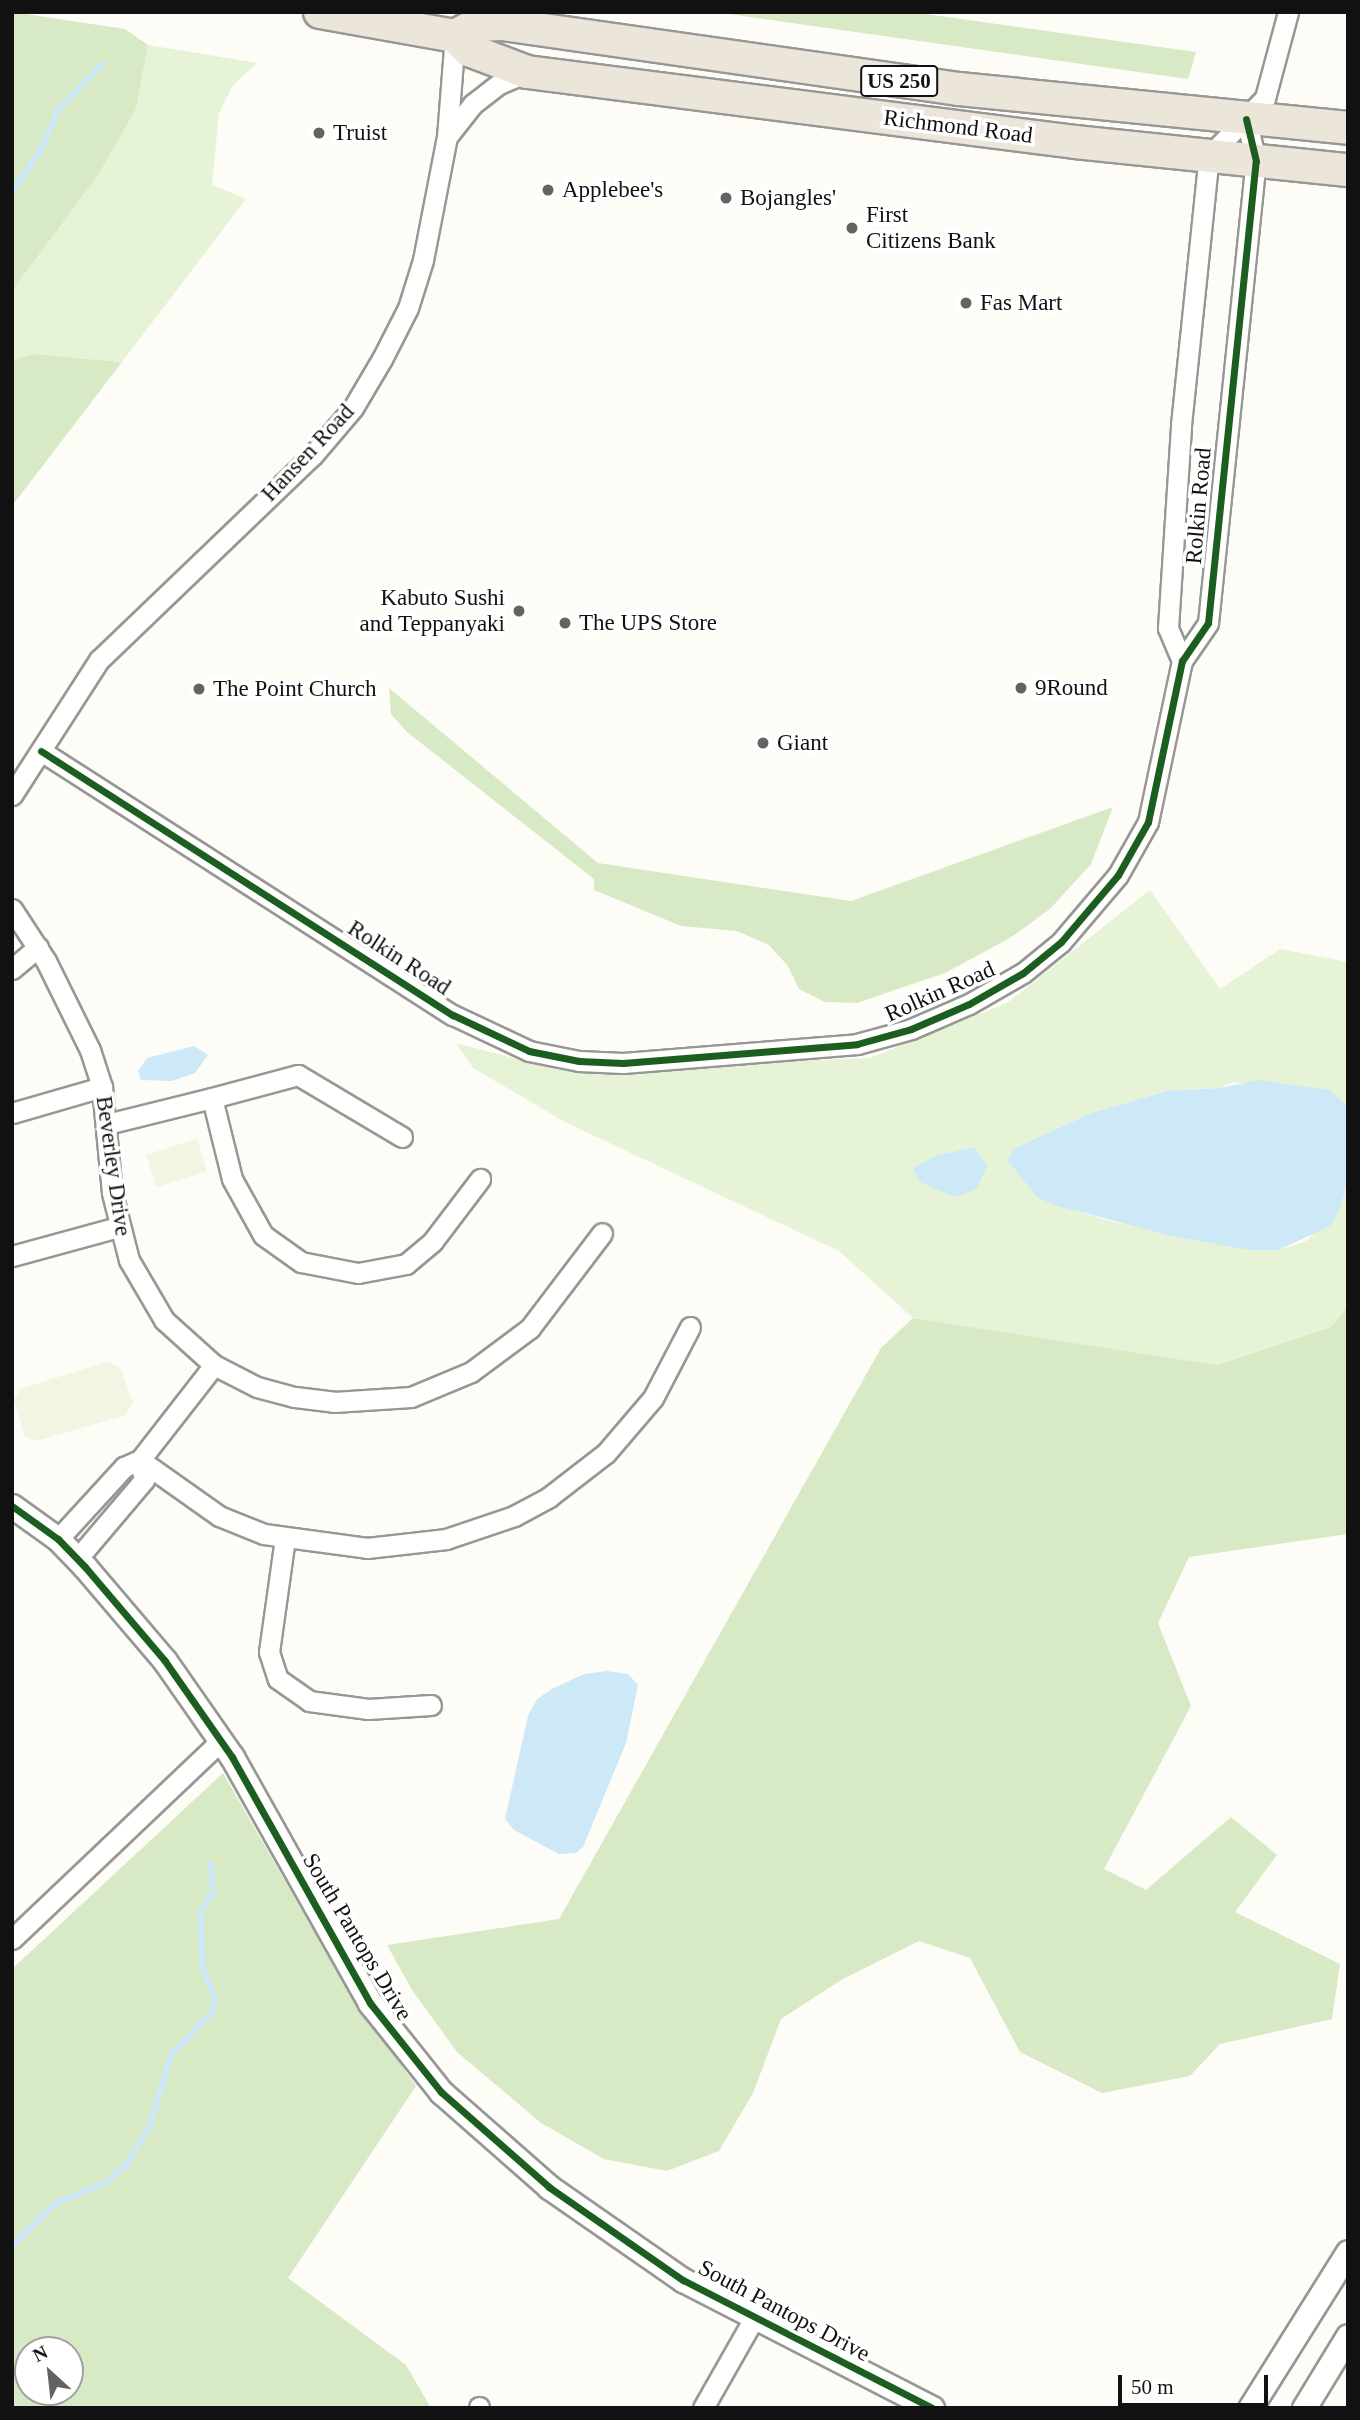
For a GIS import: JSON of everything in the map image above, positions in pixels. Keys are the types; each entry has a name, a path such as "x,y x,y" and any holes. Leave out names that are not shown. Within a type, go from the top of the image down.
{"highway":[{"name":"Richmond Road","path":"320,12 454,36 479,55 527,72 1256,162 1348,170"},
{"name":"Richmond Road","path":"454,36 476,25 502,23 959,89 1348,128"}],"street":[{"path":"1209,156 1265,98 1288,12"},
{"name":"Hansen Road","path":"12,795 99,660 122,634 312,456 353,408 412,297 447,136 454,36"},
{"path":"447,136 473,104 499,84 527,72"},
{"name":"Rolkin Road","path":"41,751 453,1015 506,1042 555,1057 601,1063 857,1044 911,1029 998,989 1061,942 1102,896 1144,834 1182,661 1208,623 1256,162 1246,119"},
{"name":"Rolkin Road","path":"1182,661 1168,628 1181,425 1209,156"},
{"name":"Beverley Drive","path":"12,909 38,947 85,1037 102,1087 118,1227 129,1260 150,1301 189,1348 214,1365 257,1387 295,1397 372,1402 420,1394 471,1372 530,1328 602,1233"},
{"path":"12,969 38,947"},
{"path":"107,1124 298,1075 402,1137"},
{"path":"12,1113 102,1087"},
{"path":"212,1098 232,1179 263,1235 301,1262 358,1273 406,1264 433,1241 480,1179"},
{"path":"12,1256 118,1227"},
{"path":"140,1460 219,1516 285,1538 327,1546 407,1546 446,1539 514,1516 582,1474 629,1430 670,1371 690,1327"},
{"path":"58,1539 124,1466 140,1460 214,1365"},
{"path":"77,1559 144,1480 140,1460"},
{"name":"South Pantops Drive","path":"12,1506 58,1539 123,1606 221,1741 370,2003 441,2091 481,2131 602,2227 753,2320 932,2408"},
{"path":"285,1538 269,1652 278,1679 309,1701 368,1709 431,1705"},
{"path":"12,1939 221,1741"},
{"path":"1250,2408 1348,2252"},
{"path":"703,2408 753,2320"},
{"path":"1304,2408 1348,2336"}],"green space":[{"path":"12,12 125,29 148,45 136,109 97,177 12,291"},
{"path":"715,12 912,12 1196,52 1188,79"},
{"path":"148,45 257,63 233,85 219,113 212,185 246,199 122,362 33,354 12,360 12,291 97,177 136,109"},
{"path":"33,354 122,362 12,506 12,360"},
{"path":"389,688 598,863 851,901 1113,807 1091,864 1050,909 1010,938 945,973 857,1003 825,1002 799,989 788,966 769,945 737,931 681,926 594,890 594,879 407,732 391,714"},
{"path":"1150,890 1220,989 1280,949 1348,962 1348,1106 1235,1082 1219,1088 1167,1091 1091,1113 1013,1149 1038,1198 1102,1219 1249,1250 1278,1250 1306,1241 1340,1208 1348,1177 1348,1306 1331,1327 1217,1365 913,1318 839,1251 565,1122 473,1068 456,1043 558,1070 870,1058 1007,1003"},
{"path":"197,1139 207,1172 156,1187 146,1154"},
{"path":"1348,1306 1348,1534 1189,1557 1158,1623 1191,1706 1104,1869 1146,1890 1231,1817 1277,1855 1235,1912 1340,1964 1332,2019 1220,2044 1190,2076 1102,2093 1020,2052 970,1958 919,1941 841,1980 781,2019 753,2093 719,2151 667,2171 604,2159 541,2123 457,2052 412,1990 387,1945 559,1919 881,1348 913,1318 1217,1365 1331,1327"},
{"path":"107,1362 120,1368 133,1402 126,1415 36,1441 25,1437 14,1400 20,1389"},
{"path":"223,1773 347,1989 416,2086 288,2278 406,2365 431,2408 12,2408 12,1969"}],"water":[{"path":"194,1046 208,1055 195,1073 172,1081 141,1080 138,1071 147,1058"},
{"path":"1260,1080 1329,1090 1348,1106 1348,1177 1340,1208 1330,1226 1278,1250 1249,1250 1172,1236 1058,1206 1038,1198 1008,1161 1013,1149 1091,1113 1167,1091 1219,1088"},
{"path":"974,1147 987,1166 976,1190 954,1197 920,1182 913,1168 935,1156"},
{"path":"607,1671 628,1674 638,1685 626,1743 583,1847 576,1853 559,1854 514,1830 505,1819 528,1716 537,1699 552,1689 584,1674"}],"waterway":[{"path":"12,192 42,148 58,110 102,64"},
{"path":"12,2246 56,2203 107,2182 127,2164 150,2125 172,2054 211,2013 215,2000 203,1968 200,1912 213,1893 211,1864"}],"cycle path":[{"path":"41,751 453,1015 529,1051 579,1061 623,1063 857,1044 911,1029 969,1004 1023,973 1061,942 1118,875 1148,822 1182,661 1208,623 1256,161 1246,119"},
{"path":"12,1506 58,1539 165,1661 232,1757 370,2003 441,2092 549,2187 683,2280 932,2408"}],"place":[{"name":"Truist","path":"319,133"},
{"name":"Applebee's","path":"548,190"},
{"name":"Bojangles'","path":"726,198"},
{"name":"First Citizens Bank","path":"852,228"},
{"name":"Fas Mart","path":"966,303"},
{"name":"Kabuto Sushi and Teppanyaki","path":"519,611"},
{"name":"The UPS Store","path":"565,623"},
{"name":"9Round","path":"1021,688"},
{"name":"The Point Church","path":"199,689"},
{"name":"Giant","path":"763,743"}]}
